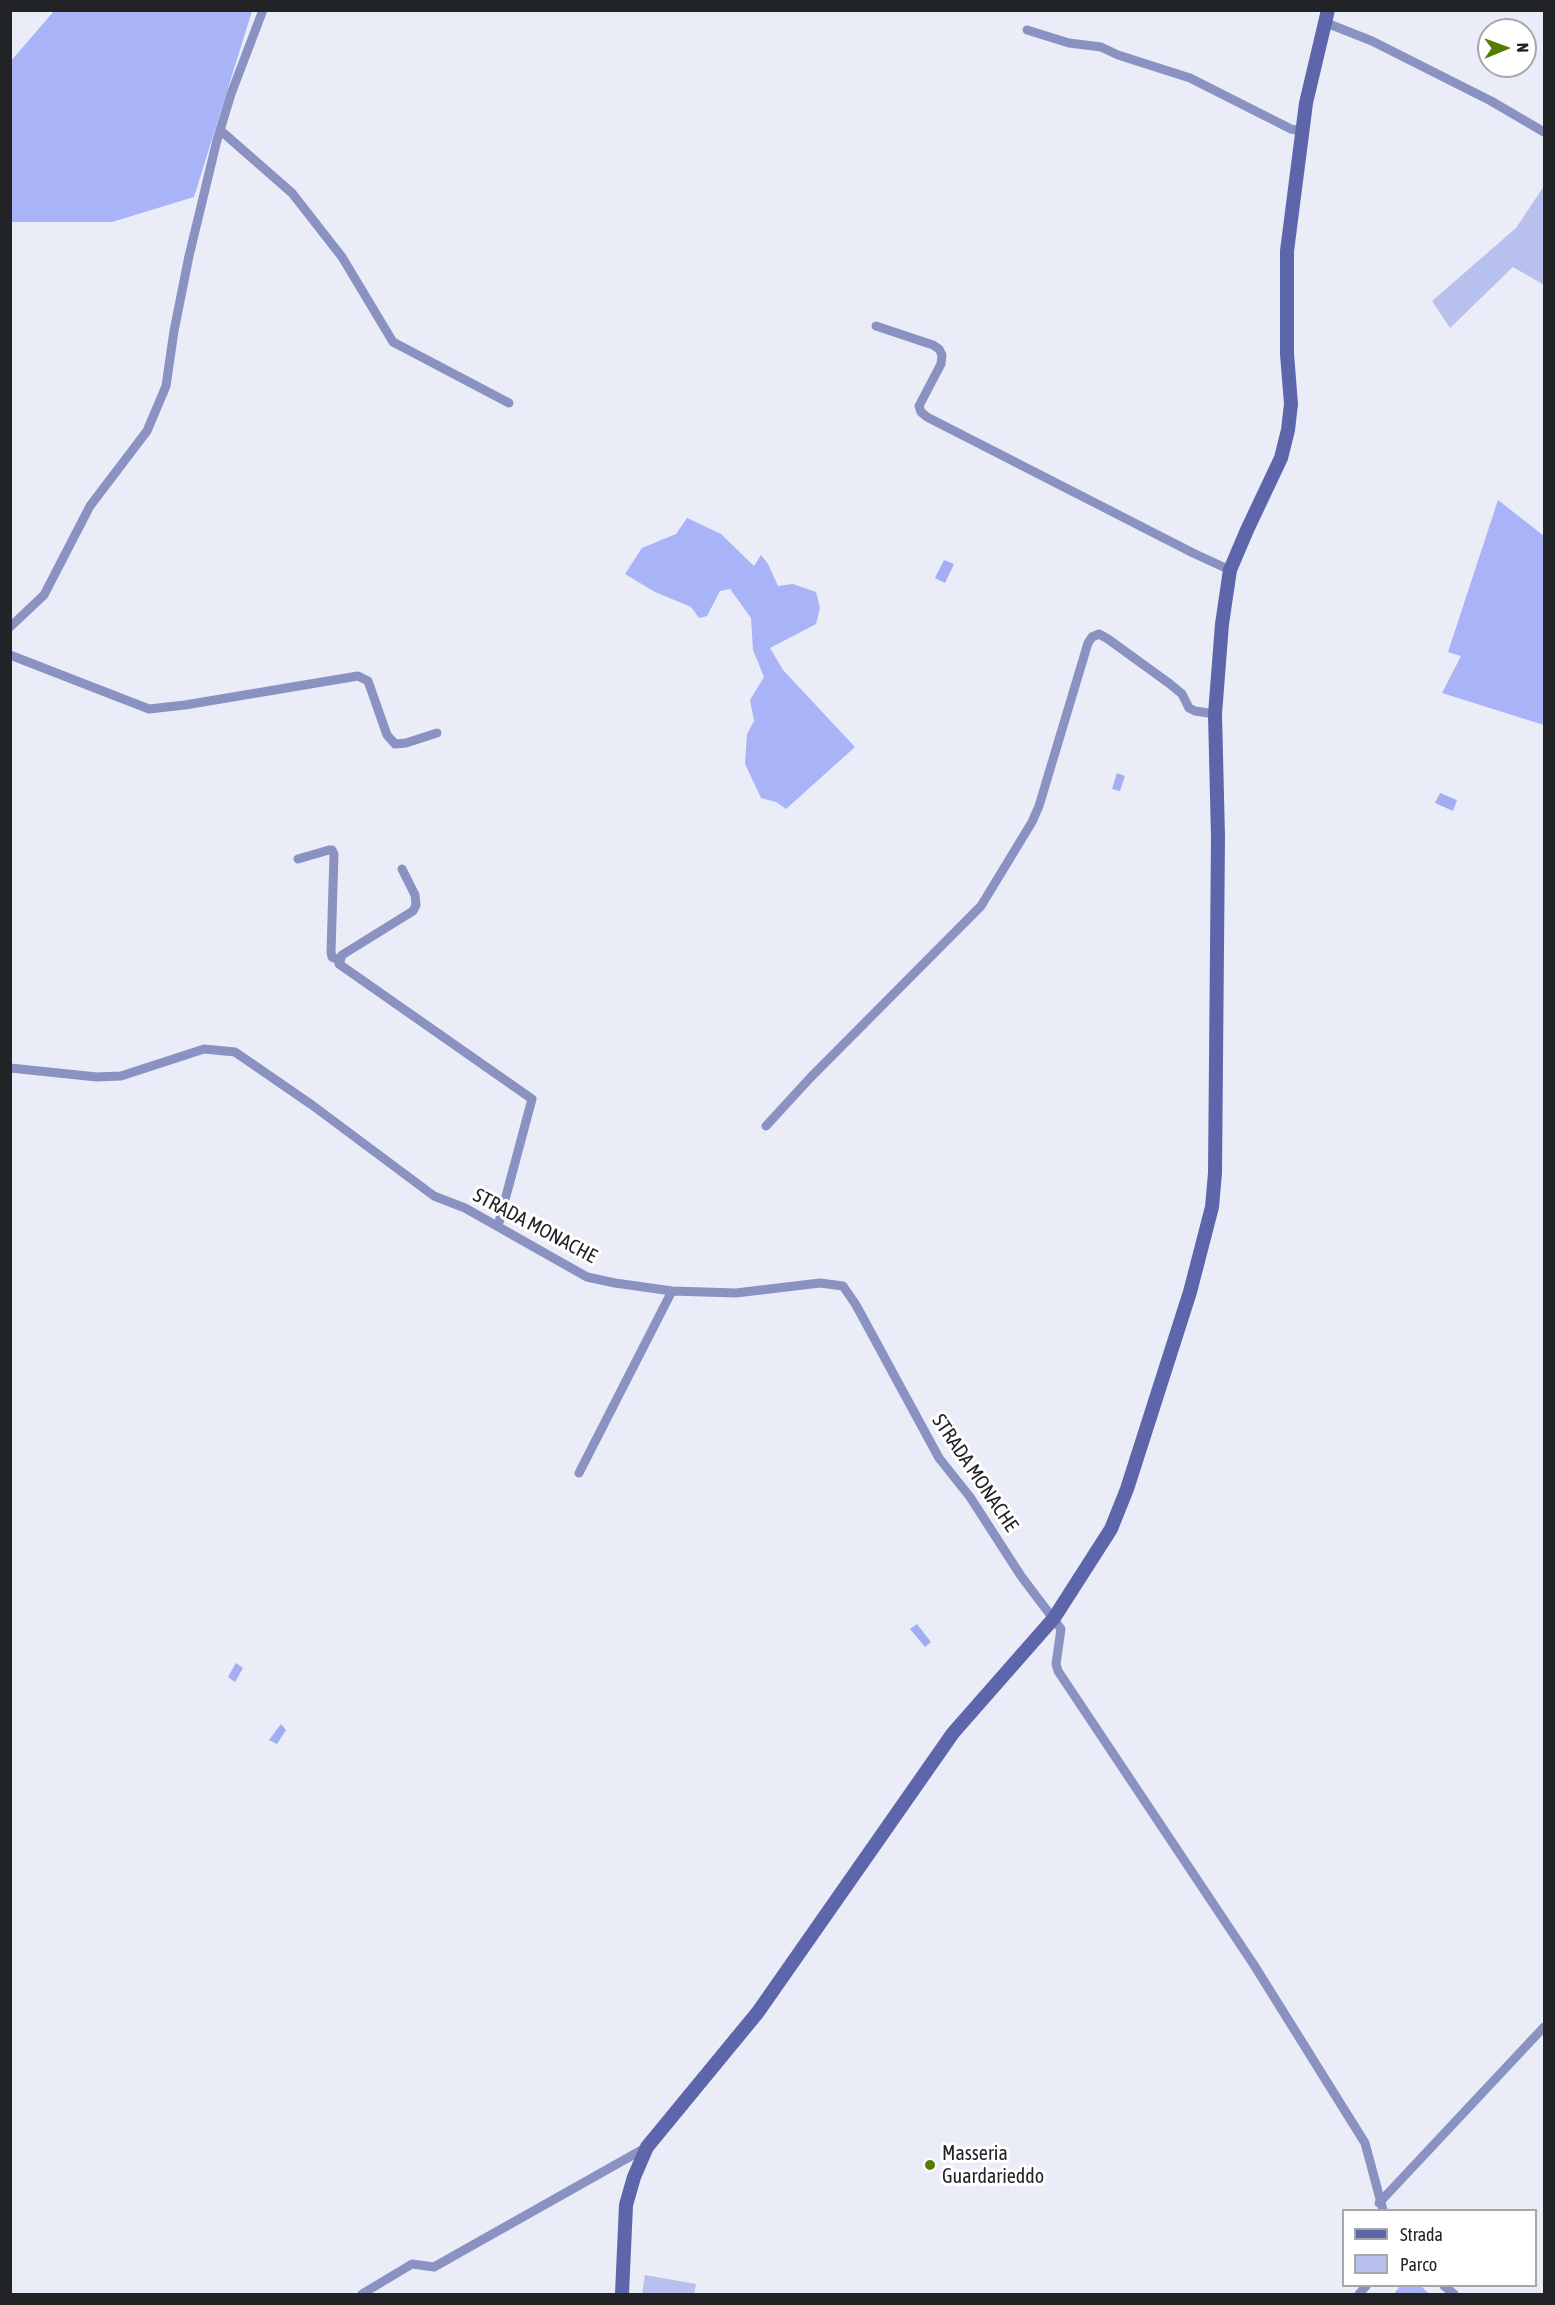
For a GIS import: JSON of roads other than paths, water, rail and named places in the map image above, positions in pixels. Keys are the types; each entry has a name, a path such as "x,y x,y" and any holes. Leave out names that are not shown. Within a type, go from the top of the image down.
{"main road":[{"path":"622,2295 626,2205 634,2176 647,2147 758,2012 953,1733 1053,1618 1111,1529 1127,1489 1190,1292 1212,1207 1217,1048 1215,970 1218,837 1215,714 1222,624 1230,570 1281,458 1288,430 1291,404 1287,354 1287,251 1310,80 1326,16"}],"street":[{"path":"10,627 44,595 90,506 147,431 166,386 189,256 220,130 263,10"},
{"path":"1326,16 1491,101 1545,132"},
{"path":"1027,30 1068,43 1101,47 1118,55 1190,78 1291,129 1302,131"},
{"path":"220,130 292,193 342,257 393,342 509,404"},
{"path":"876,327 939,349 942,356 941,364 920,406 921,412 927,417 1230,570"},
{"path":"766,1125 981,906 1032,822 1039,806 1088,643 1092,637 1099,634 1108,639 1170,684 1182,694 1189,708 1215,714"},
{"path":"10,654 149,709 358,676 368,681 387,735 395,744 437,733"},
{"path":"298,859 329,850 332,850 334,854 331,952 332,957 339,960"},
{"path":"339,960 413,911 416,905 415,895 402,869"},
{"path":"339,960 339,964 344,969 532,1100 498,1226"},
{"name":"STRADA MONACHE","path":"10,1068 97,1077 121,1077 204,1049 235,1052 312,1105 434,1196 463,1207 587,1277 615,1284 672,1291 736,1293 820,1283 843,1286 856,1305 939,1458 970,1497 1021,1576 1053,1618"},
{"path":"579,1473 672,1291"},
{"path":"1053,1618 1061,1629 1056,1664 1058,1671 1254,1965 1365,2143 1381,2207"},
{"path":"1381,2207 1545,2027"},
{"path":"362,2295 412,2264 434,2267 647,2147"}],"place":[{"name":"Masseria Guardarieddo","path":"930,2165"}]}
